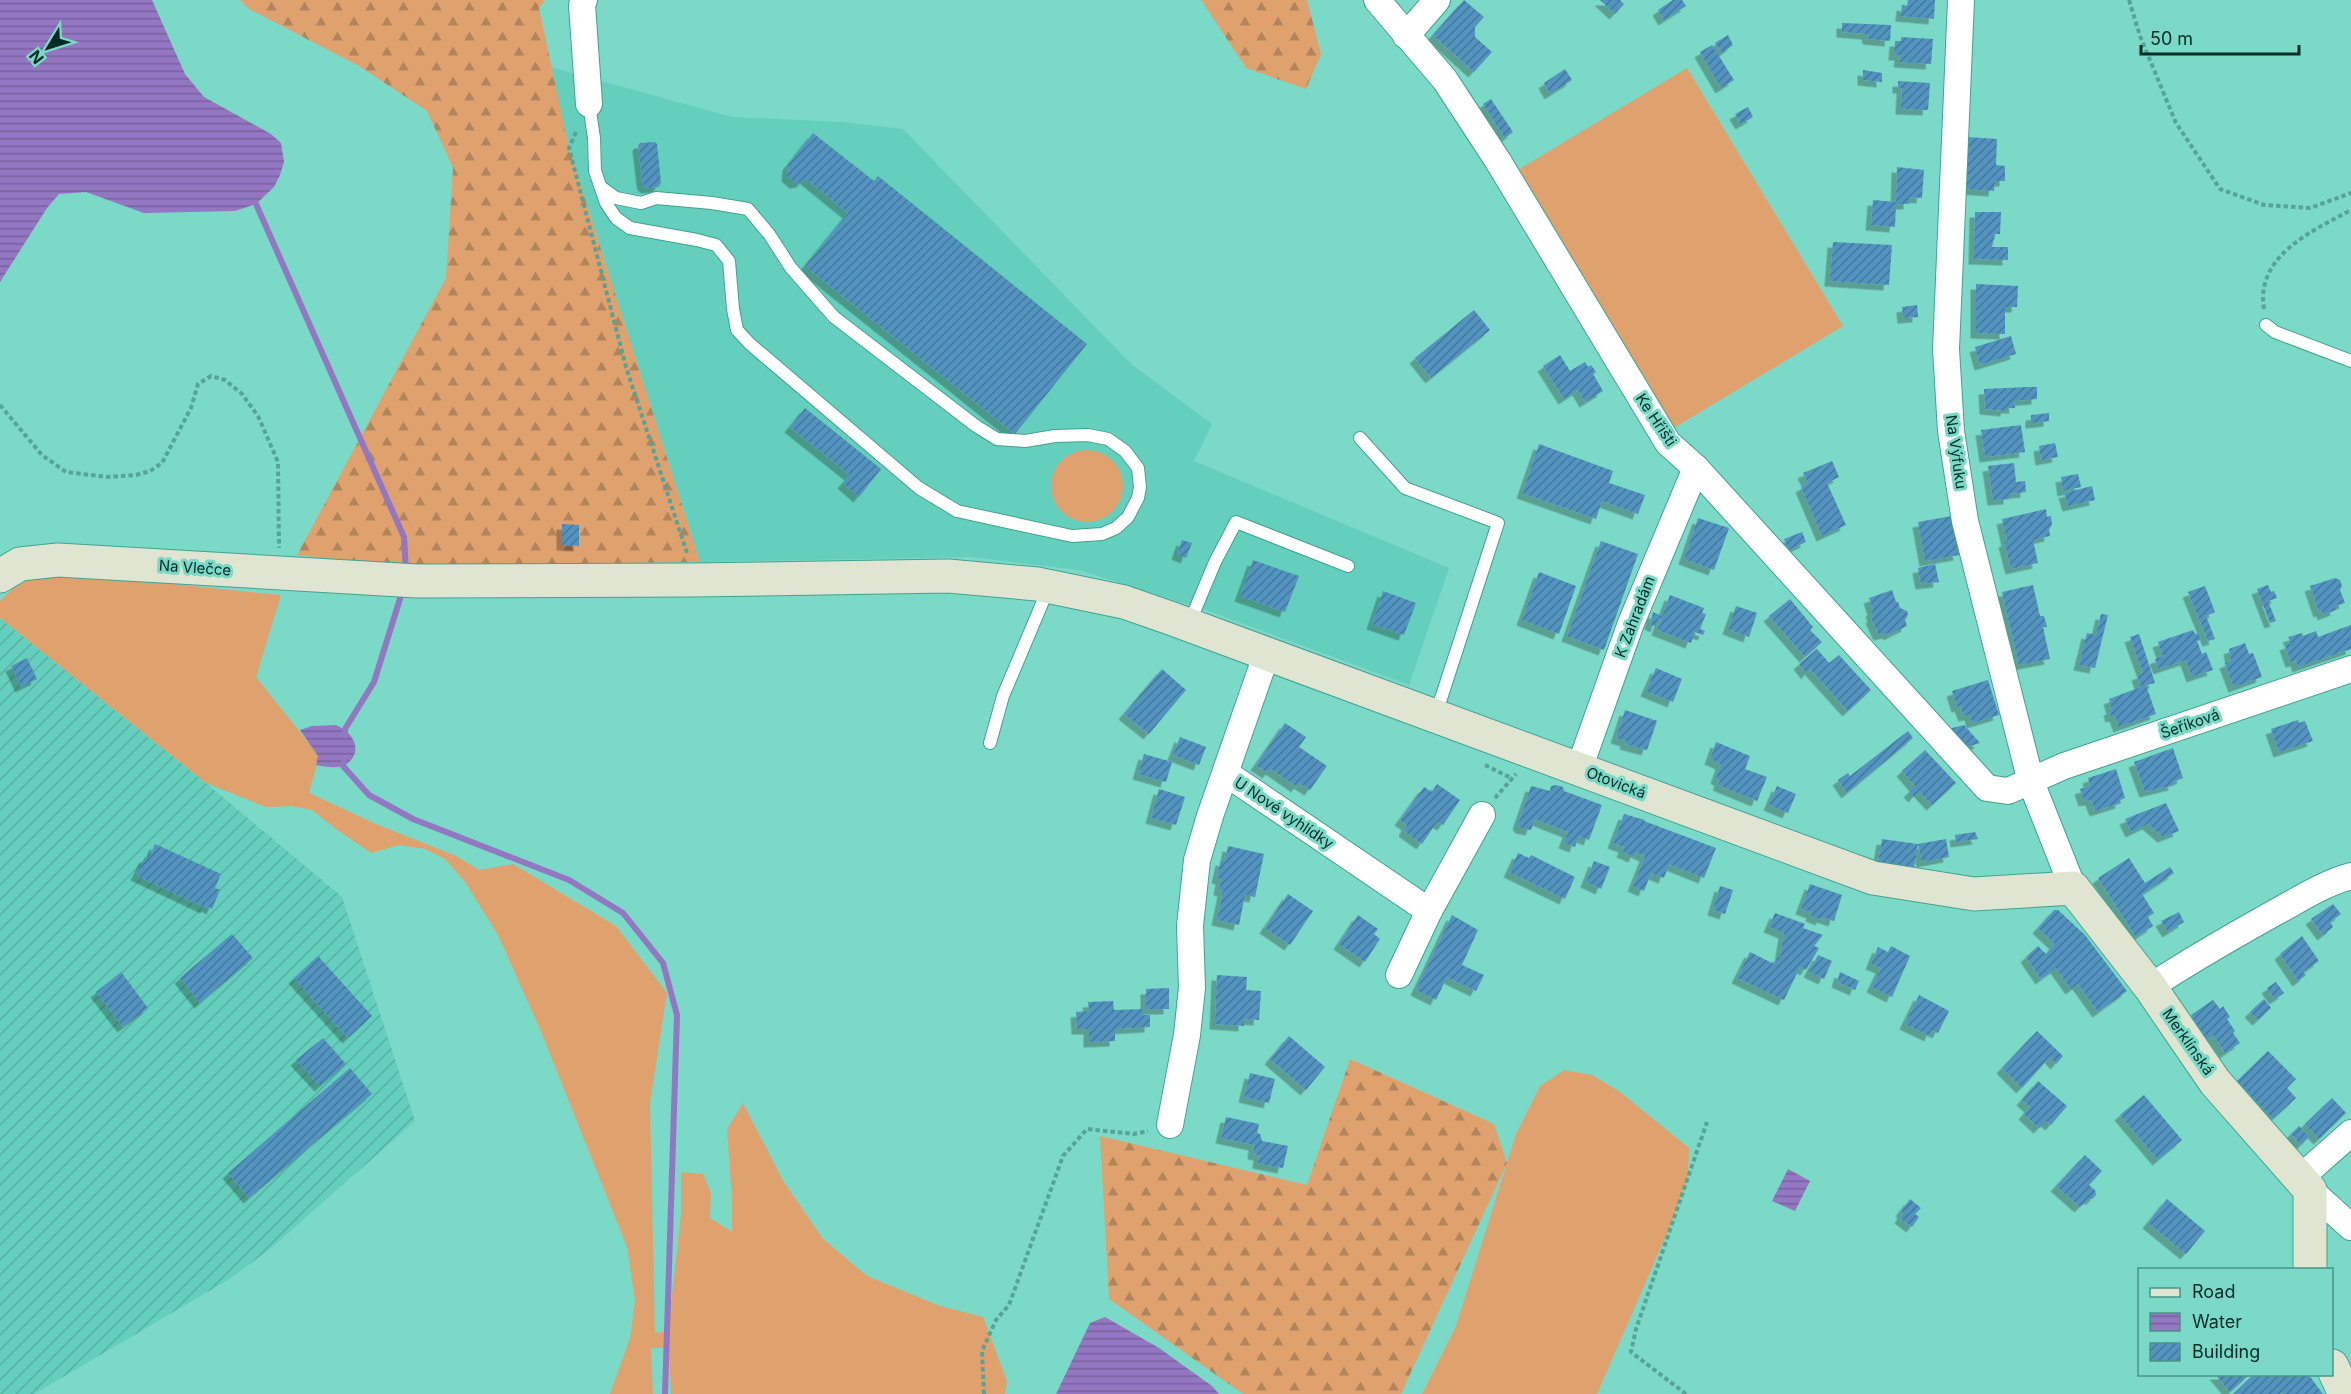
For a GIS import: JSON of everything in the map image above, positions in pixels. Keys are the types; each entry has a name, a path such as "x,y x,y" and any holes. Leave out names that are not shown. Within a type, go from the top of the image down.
{"street":[{"path":"584,0 582,5 589,104"},
{"name":"Ke Hřišti","path":"1377,0 1445,80 1498,161 1668,442 1696,468 1987,788 2008,790 2031,782"},
{"path":"1406,36 1437,0"},
{"name":"Na Výfuku","path":"1961,0 1946,349 1951,431 1965,521 2031,782 2073,888"},
{"name":"K Zahradám","path":"1579,769 1631,623 1696,468"},
{"name":"Na Vlečce","path":"0,576 20,564 58,560 393,580 693,580"},
{"name":"Otovická","path":"693,580 948,576 1050,586 1124,602 1873,878 1974,894 2073,888"},
{"path":"1227,774 1267,653"},
{"name":"Šeříková","path":"2031,782 2064,766 2351,669"},
{"name":"U Nové vyhlídky","path":"1170,1125 1192,988 1190,926 1197,860 1210,816 1227,774 1430,911"},
{"path":"1399,975 1430,911 1482,815"},
{"path":"2150,987 2227,939 2347,871"},
{"name":"Merklínská","path":"2073,888 2150,987 2215,1082 2305,1184 2351,1227"},
{"path":"2310,1268 2305,1184 2351,1133"},
{"path":"2333,1370 2345,1394"}],"lane":[{"path":"589,104 596,171 601,187 606,203 616,218 630,228 716,245 729,261 737,330 750,344 919,488 957,511 1072,536 1102,534 1116,528 1128,517 1138,498 1140,487 1138,468 1125,451 1108,439 1088,435 1055,436 1025,441 997,439 903,372 834,317 792,268 769,234 748,209 656,198 641,203 616,198 601,187"},
{"path":"2266,325 2275,332 2351,361"},
{"path":"1360,438 1405,488 1498,523 1435,715"},
{"path":"1180,622 1236,522 1348,566"},
{"path":"990,743 1003,696 1050,586"}],"path":[{"path":"2128,0 2140,36 2176,123 2220,189 2264,205 2310,208 2351,193"},
{"path":"589,104 569,148 626,367 690,563 693,580"},
{"path":"2266,325 2262,302 2265,281 2272,266 2290,245 2351,210"},
{"path":"0,405 42,455 66,472 107,477 136,475 150,471 162,463 190,408 198,384 211,376 225,380 242,394 258,416 278,462 278,573"},
{"path":"1511,778 1520,771"},
{"path":"1686,1394 1631,1352 1636,1329 1707,1122"},
{"path":"984,1394 982,1351 996,1320 1009,1305 1063,1156 1073,1142 1087,1129 1134,1134 1170,1125"}],"shaded area":[{"path":"550,67 732,117 843,122 903,129 1131,364 1212,424 1194,461 1449,568 1409,685 1211,612 1079,570 970,557 700,562 569,148"},
{"path":"0,618 206,783 342,897 415,1121 270,1249 231,1278 34,1394 0,1394"}],"green space":[{"path":"240,0 545,0 539,8 569,148 700,562 394,566 297,555 446,278 453,168 427,111 359,66 249,9"},
{"path":"1201,0 1307,0 1321,54 1306,89 1246,68"},
{"path":"1687,68 1843,326 1672,429 1516,171"},
{"path":"1087,450 1101,453 1113,460 1120,472 1123,486 1120,500 1113,512 1101,519 1087,522 1073,519 1061,512 1054,500 1051,486 1054,472 1061,460 1073,453"},
{"path":"74,574 281,595 256,677 319,756 309,793 376,824 456,856 479,870 513,864 616,926 667,993 650,1103 655,1333 668,1331 681,1214 681,1172 703,1174 711,1193 710,1218 732,1232 727,1129 743,1103 782,1179 823,1239 867,1276 940,1306 983,1317 1007,1381 1005,1394 671,1394 669,1348 651,1348 653,1394 610,1394 630,1338 635,1300 627,1247 540,1029 498,935 465,882 445,859 425,849 399,845 371,853 312,810 292,806 266,807 206,783 0,618 0,601 26,581 42,576"},
{"path":"1350,1059 1494,1124 1507,1163 1401,1394 1243,1394 1109,1299 1100,1136 1307,1185"},
{"path":"1564,1070 1592,1075 1620,1092 1689,1148 1688,1177 1671,1224 1597,1394 1422,1394 1456,1326 1516,1134 1540,1086"}],"water":[{"path":"0,0 152,0 185,74 204,97 271,134 281,143 284,162 274,187 256,204 235,211 144,213 86,192 59,194 47,208 0,282"},
{"path":"336,725 352,737 355,748 351,760 342,766 316,765 318,756 300,730 312,726"},
{"path":"1788,1169 1810,1181 1795,1211 1772,1201"},
{"path":"1105,1317 1159,1348 1212,1386 1219,1394 1056,1394 1090,1323"}],"building":[{"path":"1464,0 1484,17 1475,27 1475,37 1492,52 1474,72 1433,35"},
{"path":"1600,0 1620,0 1624,4 1615,14"},
{"path":"1673,0 1682,0 1686,6 1664,20 1658,10"},
{"path":"1908,0 1935,0 1934,19 1901,16 1902,5 1907,6"},
{"path":"1842,23 1891,25 1890,41 1868,39 1867,34 1842,32"},
{"path":"1728,35 1733,45 1722,53 1715,43"},
{"path":"1901,37 1933,39 1931,64 1899,62 1900,55 1894,55 1895,41 1901,41"},
{"path":"1712,45 1734,80 1721,88 1700,52"},
{"path":"1565,69 1572,80 1550,94 1544,83"},
{"path":"1863,70 1882,73 1882,82 1863,80"},
{"path":"1898,81 1930,83 1928,110 1901,109 1902,88 1898,88"},
{"path":"1491,99 1513,132 1505,138 1483,104"},
{"path":"1748,107 1753,117 1741,124 1735,114"},
{"path":"813,133 874,181 878,176 1087,344 1015,434 805,266 848,213 805,178 802,182 795,183 787,176 788,165"},
{"path":"1968,137 1997,139 1996,165 2005,166 2005,181 1995,181 1994,191 1966,189"},
{"path":"655,142 661,183 658,187 647,188 643,185 638,146 640,143"},
{"path":"1897,167 1924,170 1922,198 1909,197 1909,204 1896,204 1895,227 1871,225 1873,200 1896,202"},
{"path":"1975,212 2001,212 2000,234 1995,234 1992,247 2008,247 2008,260 1974,259"},
{"path":"1833,242 1892,245 1889,285 1830,281"},
{"path":"1976,284 2018,286 2017,307 2005,307 2005,334 1976,333"},
{"path":"1917,305 1918,317 1903,318 1902,307"},
{"path":"1474,310 1490,330 1431,378 1415,358"},
{"path":"2011,336 2016,354 1980,365 1975,347"},
{"path":"1560,355 1570,371 1585,362 1588,367 1591,365 1596,372 1593,374 1603,391 1585,402 1578,390 1564,399 1543,366"},
{"path":"2037,387 2037,399 2014,401 2015,408 2006,408 2006,411 1985,409 1984,389"},
{"path":"805,408 881,469 859,497 843,483 850,475 790,427"},
{"path":"2049,413 2049,421 2031,423 2031,415"},
{"path":"2021,425 2025,452 1985,457 1981,430"},
{"path":"2055,443 2058,457 2041,460 2039,446"},
{"path":"1539,444 1613,471 1609,483 1645,495 1638,514 1602,501 1596,519 1522,493"},
{"path":"1832,461 1839,477 1827,483 1846,525 1822,536 1801,487 1808,483 1803,473"},
{"path":"2014,463 2016,482 2025,481 2026,492 2009,494 2009,499 1993,500 1988,466"},
{"path":"2078,474 2081,487 2063,491 2061,477"},
{"path":"2092,486 2095,500 2068,506 2064,493"},
{"path":"2046,509 2047,517 2051,516 2050,536 2033,540 2038,563 2011,569 2004,542 2007,541 2002,519"},
{"path":"1952,516 1959,555 1925,561 1918,522"},
{"path":"1698,518 1729,528 1714,570 1684,559"},
{"path":"562,524 579,525 579,546 562,545"},
{"path":"1802,532 1806,542 1789,550 1784,539"},
{"path":"1182,540 1192,543 1186,558 1177,554"},
{"path":"1601,541 1638,554 1604,650 1567,636"},
{"path":"1253,560 1299,576 1285,612 1240,596"},
{"path":"1935,564 1939,582 1921,584 1918,568"},
{"path":"1539,572 1576,586 1559,634 1522,620"},
{"path":"2335,578 2340,580 2342,586 2340,590 2345,603 2335,606 2336,610 2323,615 2322,611 2319,612 2310,586"},
{"path":"2033,585 2040,616 2044,616 2047,627 2043,627 2050,659 2019,665 2002,592"},
{"path":"2268,585 2277,598 2268,601 2276,621 2270,623 2257,589"},
{"path":"2205,586 2215,612 2206,616 2215,639 2208,641 2188,592"},
{"path":"1892,590 1900,608 1907,611 1908,615 1905,620 1907,626 1889,635 1888,633 1879,635 1871,618 1873,610 1869,598"},
{"path":"1383,591 1416,603 1404,635 1372,624"},
{"path":"1670,595 1704,608 1702,613 1706,614 1700,629 1705,631 1703,635 1695,632 1691,643 1657,630 1661,619 1659,618 1656,627 1650,624 1653,612 1662,616"},
{"path":"1790,599 1813,627 1810,630 1822,642 1805,657 1769,616"},
{"path":"1736,606 1757,613 1749,637 1728,629"},
{"path":"2101,614 2108,615 2095,668 2079,665 2087,633 2096,635"},
{"path":"2351,625 2351,649 2298,667 2296,661 2291,662 2285,645 2291,643 2288,637 2302,633 2303,636 2316,631 2318,637"},
{"path":"2193,630 2195,634 2198,633 2201,640 2197,641 2202,654 2206,652 2213,670 2192,677 2186,660 2159,669 2155,659 2163,656 2158,642"},
{"path":"2139,634 2155,683 2146,685 2156,714 2119,727 2115,716 2111,717 2109,710 2112,709 2109,699 2141,687 2137,675 2143,673 2130,637"},
{"path":"2245,643 2249,654 2253,653 2262,677 2234,687 2225,663 2231,661 2229,649"},
{"path":"1817,649 1829,663 1839,655 1871,690 1848,711 1810,669 1807,674 1799,664"},
{"path":"27,658 37,679 21,687 11,666"},
{"path":"1656,668 1682,679 1673,702 1646,691"},
{"path":"1162,669 1186,690 1149,734 1124,714"},
{"path":"1988,680 1999,715 1972,723 1970,715 1964,716 1960,706 1957,707 1952,691"},
{"path":"1625,710 1657,721 1647,750 1625,744 1626,741 1616,738"},
{"path":"2298,720 2299,723 2305,721 2313,741 2279,752 2271,729"},
{"path":"1285,723 1306,737 1299,747 1327,766 1310,790 1299,783 1297,787 1271,769 1268,773 1256,765"},
{"path":"1964,725 1980,743 1964,748 1948,729"},
{"path":"1908,731 1913,738 1847,793 1838,780 1848,773 1850,776"},
{"path":"1180,737 1206,747 1199,765 1173,755"},
{"path":"1716,742 1750,756 1745,769 1767,777 1757,801 1718,785 1720,781 1716,778 1721,764 1710,759"},
{"path":"2173,748 2183,778 2173,782 2174,785 2145,792 2134,762"},
{"path":"1925,750 1956,783 1932,805 1919,791 1914,797 1909,792 1915,786 1902,771"},
{"path":"1144,754 1172,762 1166,782 1138,774"},
{"path":"2116,769 2125,798 2120,800 2121,803 2095,811 2091,800 2084,801 2080,789 2090,786 2088,778"},
{"path":"1437,784 1460,800 1443,825 1437,822 1422,844 1404,831 1407,825 1400,820 1424,787 1432,792"},
{"path":"1531,786 1550,791 1551,786 1563,787 1564,791 1602,805 1589,840 1579,836 1575,847 1564,843 1568,832 1535,819 1531,830 1521,828 1518,824"},
{"path":"1777,786 1796,794 1788,813 1769,805"},
{"path":"1159,789 1185,797 1176,825 1151,818"},
{"path":"2166,803 2179,831 2163,837 2148,824 2131,832 2125,819"},
{"path":"1624,814 1716,848 1704,878 1669,864 1664,878 1651,873 1644,891 1633,886 1645,856 1636,852 1634,857 1622,852 1624,847 1613,843"},
{"path":"1975,832 1978,839 1956,842 1955,835"},
{"path":"1882,839 1918,844 1914,868 1878,862"},
{"path":"1946,839 1949,857 1922,862 1918,844"},
{"path":"155,844 221,874 215,888 220,890 212,909 136,875 145,857 149,858"},
{"path":"1228,846 1264,854 1255,897 1245,895 1239,925 1217,920 1223,891 1219,890 1221,879 1217,878 1221,860 1225,861"},
{"path":"1518,853 1529,858 1531,855 1575,877 1565,899 1509,872"},
{"path":"2129,858 2145,883 2170,867 2174,873 2142,894 2154,913 2148,917 2153,926 2136,937 2098,878"},
{"path":"1594,861 1610,867 1601,889 1586,882"},
{"path":"1810,884 1842,895 1834,921 1822,917 1821,920 1801,909"},
{"path":"1720,886 1733,890 1725,914 1713,910"},
{"path":"1288,894 1313,911 1290,945 1265,928"},
{"path":"2333,904 2341,914 2330,922 2333,927 2323,935 2311,919"},
{"path":"2054,910 2058,910 2085,935 2127,991 2098,1012 2078,984 2071,989 2056,968 2041,979 2026,957 2038,946 2046,954 2055,944 2038,928"},
{"path":"2179,912 2184,922 2168,932 2161,921"},
{"path":"1775,913 1805,924 1803,928 1823,935 1814,946 1819,948 1806,970 1800,967 1784,1000 1737,978 1750,952 1774,964 1778,956 1780,957 1784,933 1769,927"},
{"path":"1358,915 1378,929 1374,934 1380,939 1365,962 1339,944"},
{"path":"1452,915 1478,930 1462,965 1484,975 1476,991 1447,977 1436,1000 1416,990"},
{"path":"232,934 253,958 200,1003 180,978"},
{"path":"2302,936 2319,961 2303,972 2306,975 2298,981 2280,954"},
{"path":"1891,946 1910,956 1892,997 1872,987 1881,968 1871,964 1878,947 1888,952"},
{"path":"1818,955 1832,961 1824,979 1809,972"},
{"path":"318,956 372,1016 348,1038 294,978"},
{"path":"121,972 148,1008 123,1027 96,992"},
{"path":"1840,972 1859,981 1855,990 1837,982"},
{"path":"1217,975 1247,977 1246,990 1261,991 1259,1020 1244,1019 1244,1026 1215,1024"},
{"path":"2276,982 2284,993 2275,999 2267,988"},
{"path":"1169,988 1169,1009 1146,1009 1146,989"},
{"path":"1919,995 1949,1011 1938,1033 1932,1030 1930,1036 1905,1024"},
{"path":"2264,999 2271,1008 2258,1020 2250,1012"},
{"path":"2213,1000 2220,1009 2223,1006 2230,1017 2227,1019 2240,1043 2225,1053 2213,1035 2207,1040 2191,1015"},
{"path":"1113,1001 1114,1010 1143,1009 1143,1015 1150,1015 1150,1027 1115,1029 1115,1041 1089,1042 1089,1029 1077,1029 1076,1012 1089,1011 1088,1002"},
{"path":"2037,1031 2063,1056 2056,1064 2050,1057 2022,1088 2002,1068"},
{"path":"1289,1036 1325,1067 1306,1090 1270,1059"},
{"path":"323,1038 346,1064 320,1086 296,1060"},
{"path":"2268,1051 2296,1079 2287,1088 2296,1098 2273,1119 2237,1081"},
{"path":"350,1068 372,1094 249,1198 228,1173"},
{"path":"1250,1073 1275,1079 1269,1103 1244,1097"},
{"path":"2038,1081 2067,1106 2051,1125 2046,1121 2039,1128 2024,1114 2030,1107 2022,1100"},
{"path":"2144,1095 2182,1140 2158,1160 2120,1115"},
{"path":"2332,1098 2346,1113 2319,1139 2305,1124"},
{"path":"1226,1117 1259,1124 1257,1133 1260,1134 1262,1141 1288,1146 1283,1168 1258,1163 1259,1155 1253,1154 1254,1145 1221,1138"},
{"path":"2299,1126 2309,1137 2301,1145 2291,1134"},
{"path":"2085,1155 2102,1171 2089,1185 2095,1190 2096,1195 2080,1207 2056,1186"},
{"path":"1910,1199 1921,1208 1915,1214 1919,1217 1912,1227 1900,1218 1903,1213 1901,1211"},
{"path":"2167,1199 2205,1231 2186,1254 2148,1223"},
{"path":"2217,1376 2248,1376 2230,1392"},
{"path":"2252,1376 2310,1376 2323,1394 2284,1394 2282,1392 2280,1394 2233,1394"}],"waterway":[{"path":"256,204 404,537 406,571"},
{"path":"345,735 345,729 374,682 403,589"},
{"path":"344,760 343,766 369,795 413,819 569,880 623,913 663,963 677,1015 665,1394"}]}
